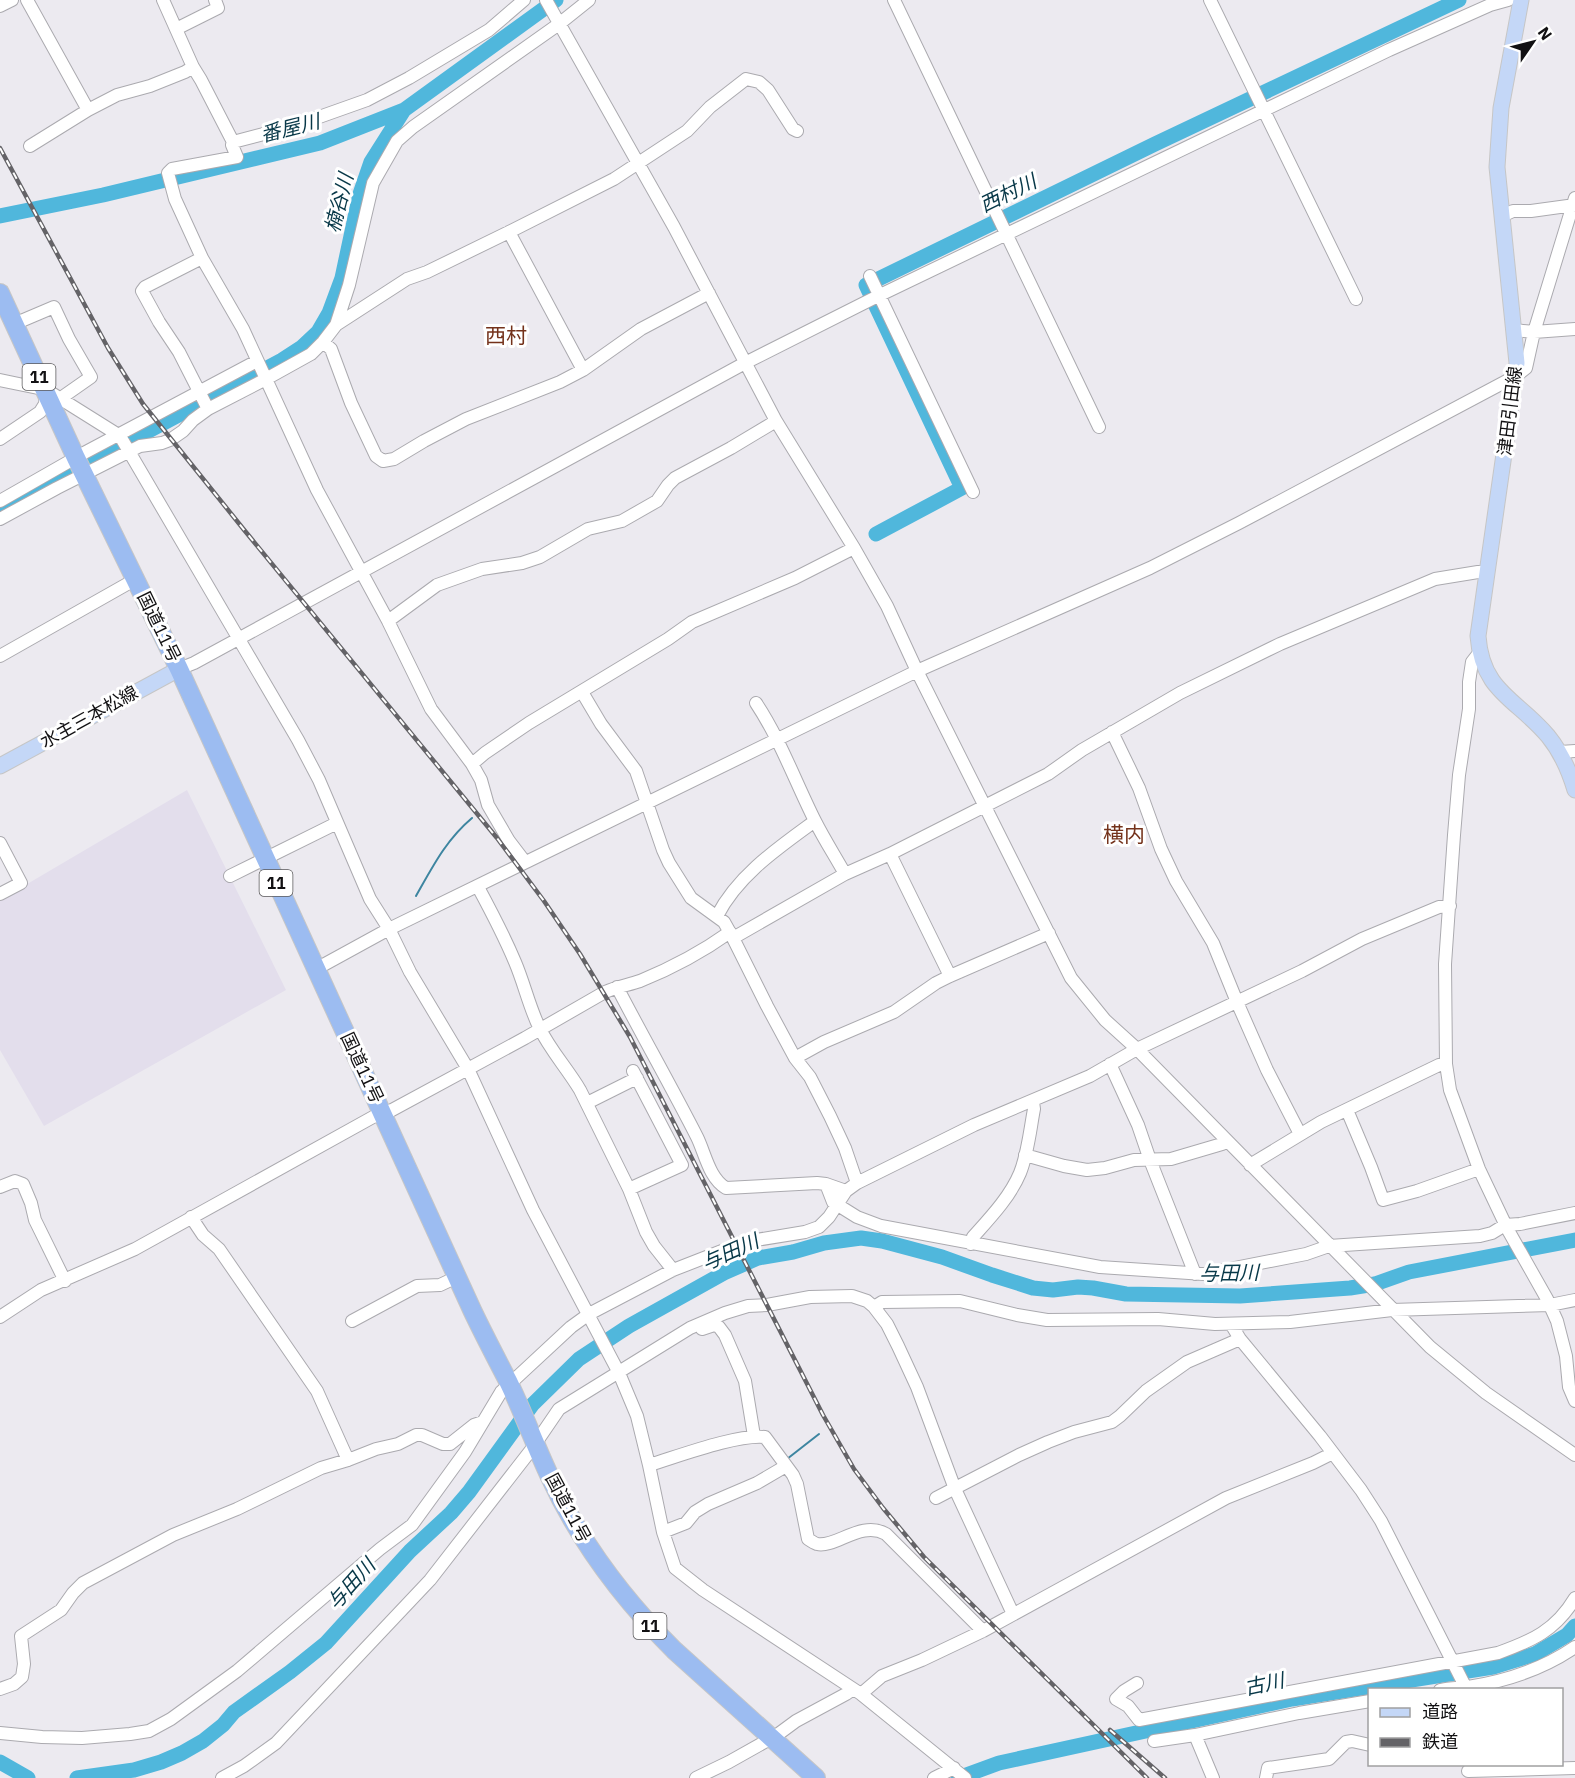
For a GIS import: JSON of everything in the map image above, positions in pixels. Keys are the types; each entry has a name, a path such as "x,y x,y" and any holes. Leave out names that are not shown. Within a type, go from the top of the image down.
{"highway":[{"name":"国道11号","path":"0,293 14,324 53,394 80,466 179,669 481,1329 512,1390 549,1476 582,1537 630,1604 674,1650 816,1778"}],"main road":[{"name":"津田引田線","path":"1521,0 1501,108 1497,167 1517,363 1478,636 1479,653 1488,675 1498,690 1567,751 1575,790"},
{"name":"水主三本松線","path":"0,766 179,669"}],"street":[{"path":"0,6 12,0"},
{"path":"27,0 88,110"},
{"path":"163,0 193,67 233,142 237,157 172,169 168,173 174,194 202,258 243,328 317,490 388,621 431,709 472,764 481,780 488,805 508,841 525,862"},
{"path":"176,29 218,8 215,0"},
{"path":"233,142 291,127 367,100 409,78 489,30 524,0"},
{"path":"546,0 638,162 776,421 887,606 917,671 1071,978 1105,1020 1137,1049 1390,1308 1446,1362 1575,1455"},
{"path":"0,501 80,466 141,446 170,440 208,409 311,354 336,325 349,285 373,183 398,141 422,120 589,0"},
{"path":"894,0 1100,427"},
{"path":"1210,0 1356,298"},
{"path":"179,669 194,663 746,363 878,296 1389,50 1490,4 1508,0"},
{"path":"30,146 117,95 150,86 193,67"},
{"path":"336,325 407,279 427,272 509,232 614,178 687,130 710,107 746,79 759,82 768,90 793,129 797,131"},
{"path":"316,969 389,929 917,671 1150,568 1250,518 1516,376 1526,368 1534,332 1574,203 1531,211 1513,211 1502,216"},
{"path":"509,232 583,370"},
{"path":"202,258 145,287 142,291 179,352 208,409"},
{"path":"870,276 973,492"},
{"path":"323,342 331,349 351,403 376,456 383,461 394,459 466,419 560,382 583,370 641,329 709,293"},
{"path":"0,439 40,412 53,394 91,377 54,307 14,324"},
{"path":"1514,330 1534,332 1575,329"},
{"path":"0,519 80,466 120,436 257,362"},
{"path":"0,380 53,394 120,436 298,740 319,780 370,899 468,1070 533,1210 618,1371 637,1416 672,1563 681,1574 857,1692 958,1772"},
{"path":"388,621 437,585 482,569 522,563 540,557 588,529 628,518 657,501 675,478 776,421"},
{"path":"472,764 529,723 668,639 692,622 754,597 854,548"},
{"path":"0,1317 29,1297 135,1249 373,1117 468,1070 617,987 638,982 677,965 845,874 890,854 1048,774 1082,750 1180,693 1280,644 1436,579 1487,572"},
{"path":"0,656 136,579"},
{"path":"1479,653 1472,662 1469,709 1459,776 1445,964 1446,1064 1450,1090 1479,1169 1507,1228 1557,1321 1566,1356 1569,1387 1575,1401"},
{"path":"582,692 601,724 633,765 669,863 691,898 724,922 732,935 795,1058 810,1077 830,1116 845,1148 857,1183"},
{"path":"756,703 766,718 815,821 845,874"},
{"path":"1112,732 1140,788 1166,860 1213,943 1267,1070 1300,1134"},
{"path":"717,916 723,903 765,857 815,821"},
{"path":"230,876 337,823"},
{"path":"0,843 21,883 0,894"},
{"path":"890,854 950,976"},
{"path":"478,887 501,929 540,1029 548,1044 571,1074 587,1103 629,1189 646,1233 674,1270"},
{"path":"0,1733 42,1737 101,1737 148,1731 171,1719 237,1671 380,1549 412,1526 465,1452 501,1392 512,1390 526,1370 571,1328 674,1270 750,1240 805,1232 819,1227 829,1217 846,1191 857,1183 974,1125 1090,1076 1137,1049 1302,971 1362,939 1439,907 1450,906"},
{"path":"795,1058 824,1042 894,1011 950,976 1049,933"},
{"path":"617,987 698,1138 720,1184 726,1188 817,1182 846,1191"},
{"path":"1110,1064 1138,1125 1195,1274"},
{"path":"1250,1165 1300,1134 1439,1065 1446,1064"},
{"path":"587,1103 635,1074 681,1165 629,1189"},
{"path":"971,1244 1019,1175 1034,1109 1033,1102"},
{"path":"1347,1110 1383,1200 1417,1191 1479,1169"},
{"path":"1025,1155 1087,1170 1134,1160 1172,1159 1227,1141"},
{"path":"0,1187 15,1181 22,1184 31,1203 35,1220 65,1281"},
{"path":"826,1184 833,1202 857,1217 881,1226 1100,1267 1195,1274 1250,1266 1306,1254 1329,1246 1480,1236 1520,1224 1575,1213"},
{"path":"191,1217 203,1235 219,1249 317,1391 348,1460"},
{"path":"352,1321 417,1286 440,1285 457,1277"},
{"path":"222,1778 244,1766 276,1743 388,1626 430,1580 534,1439 559,1409 690,1328 748,1306 810,1297 852,1296 867,1301 874,1307 887,1324 917,1387 955,1489 1013,1614"},
{"path":"874,1307 882,1302 960,1301 1047,1320 1158,1320 1231,1324 1290,1322 1390,1308 1575,1300"},
{"path":"1231,1324 1240,1339 1361,1490 1381,1521 1466,1686"},
{"path":"690,1328 698,1330 714,1325 719,1327 725,1335 745,1381 754,1436"},
{"path":"936,1498 1048,1442 1112,1422 1146,1391 1187,1362 1240,1339"},
{"path":"0,1689 14,1684 22,1677 24,1664 21,1636 61,1610 83,1583 173,1535 237,1509 321,1468 398,1444 416,1435 450,1444 474,1425 483,1422"},
{"path":"649,1465 725,1443 754,1436 765,1437 797,1484 808,1539 817,1544 826,1544 857,1532 880,1531 886,1534 983,1631"},
{"path":"696,1778 729,1762 846,1694 857,1692 882,1676 983,1631 1226,1498 1332,1453"},
{"path":"663,1532 686,1523 695,1512 708,1504 757,1483 786,1466"},
{"path":"1137,1683 1116,1699 1128,1706 1139,1720 1454,1662 1498,1653 1529,1642 1553,1626 1568,1610 1575,1598"},
{"path":"1449,1688 1519,1675 1546,1665 1575,1647"},
{"path":"1154,1741 1368,1701"},
{"path":"1195,1735 1213,1778"},
{"path":"1266,1778 1268,1768 1329,1759 1347,1742 1368,1745"},
{"path":"1468,1771 1575,1768"},
{"path":"934,1778 958,1772"}],"shaded area":[{"path":"187,790 286,990 44,1126 0,1050 0,900"}],"waterway":[{"name":"番屋川","path":"0,216 103,195 320,143 404,110 556,0"},
{"name":"西村川","path":"876,534 962,488 866,285 1155,144 1459,0"},
{"name":"楠谷川","path":"0,510 282,360 302,347 318,332 329,313 342,278 360,194 371,162 404,110"},
{"path":"416,896 447,844 472,818"},
{"name":"与田川","path":"77,1778 134,1770 161,1762 203,1741 223,1725 234,1712 326,1643 410,1551 451,1513 469,1492 532,1405 579,1359 629,1326 724,1273 758,1258 793,1252 824,1243 861,1238 882,1241 942,1257 1033,1288 1053,1290 1078,1287 1126,1294 1240,1296 1375,1284 1409,1272 1575,1240"},
{"path":"787,1459 819,1434"},
{"name":"古川","path":"958,1778 999,1763 1292,1699 1493,1667 1535,1654 1567,1635 1575,1626"},
{"path":"0,1762 28,1778"}],"railway":[{"path":"0,148 108,348 143,404 497,838 580,954 630,1037 823,1415 854,1469 924,1557 1147,1778"},
{"path":"1110,1730 1165,1778"}],"district":[{"name":"西村","path":"506,336"},
{"name":"横内","path":"1124,835"}]}
